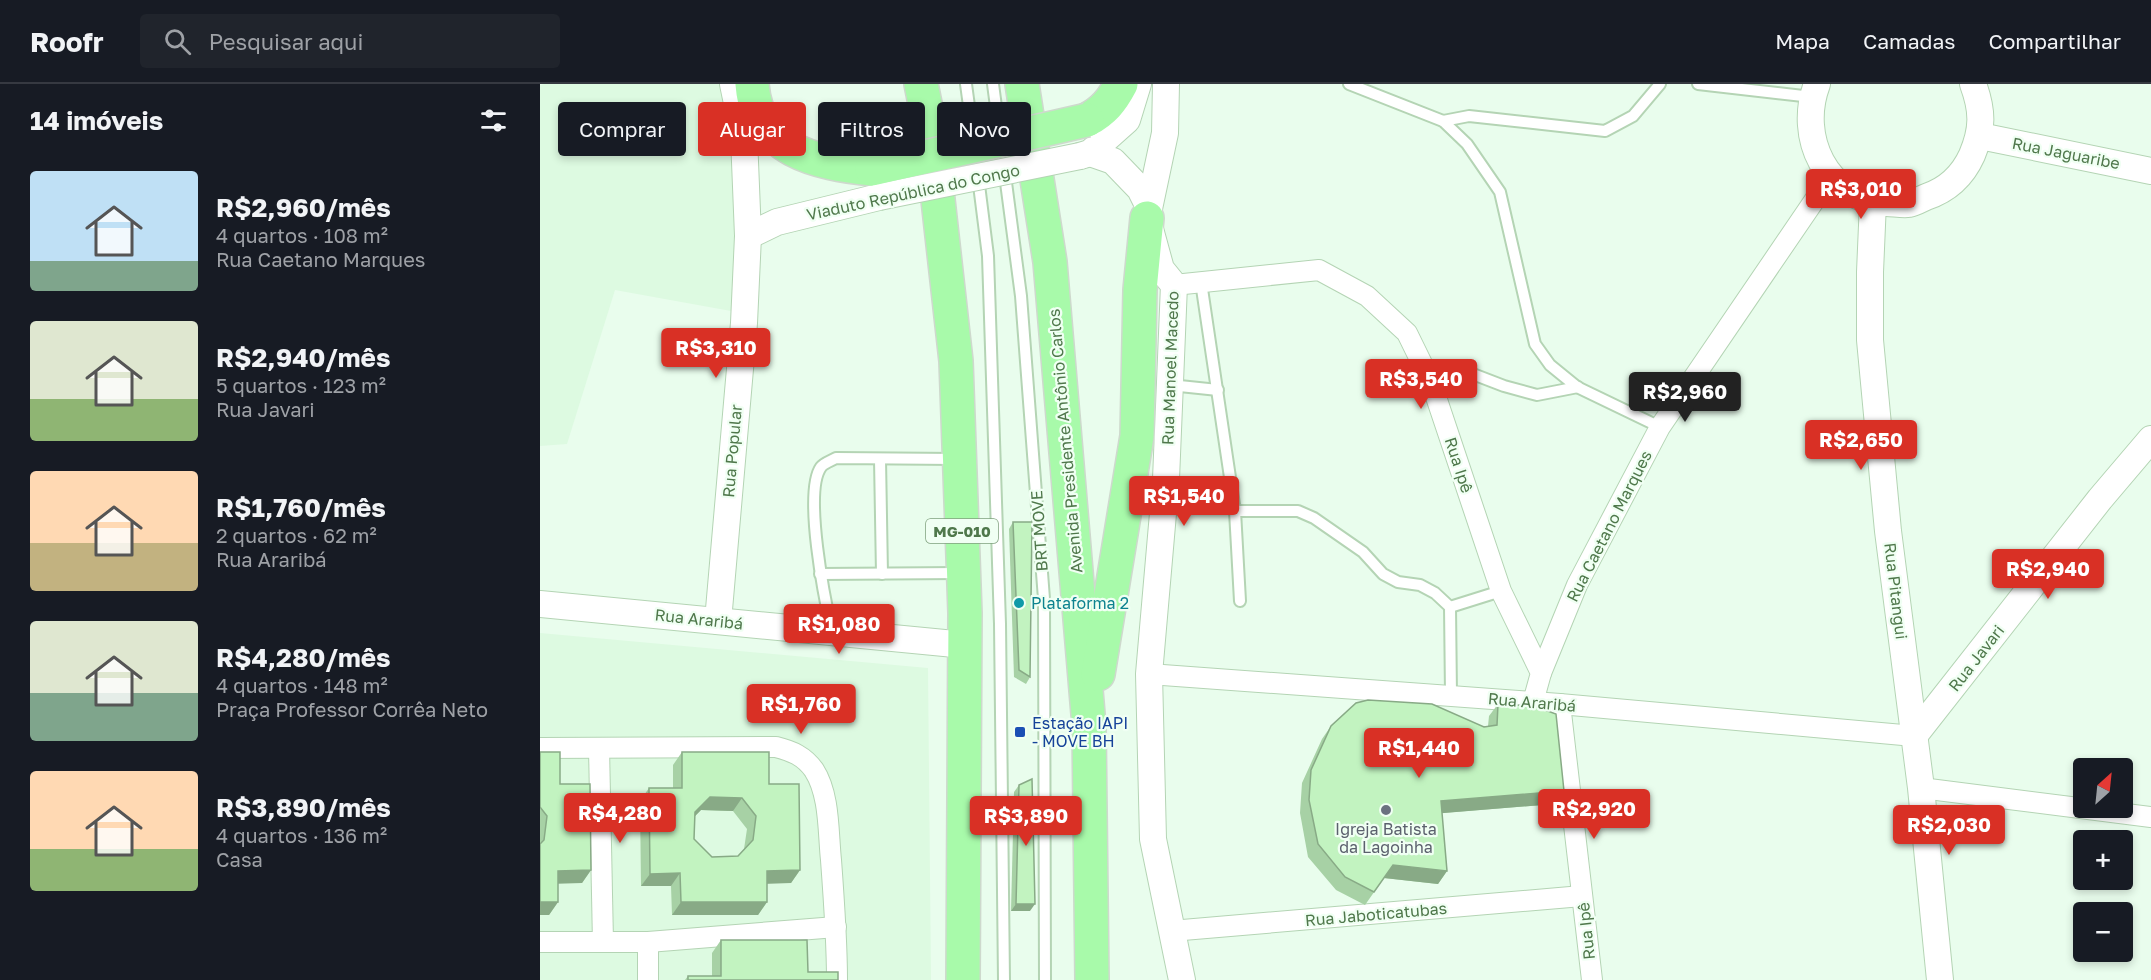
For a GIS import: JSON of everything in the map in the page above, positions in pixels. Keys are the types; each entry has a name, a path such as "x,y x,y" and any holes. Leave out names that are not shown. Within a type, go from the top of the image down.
{"highway":[{"name":"MG-010","path":"921,84 930,128 956,361 965,645 963,980"},
{"name":"Avenida Presidente Antônio Carlos","path":"1022,84 1050,262 1089,726 1092,980"},
{"path":"744,88 766,126 788,148 876,183 1087,120 1102,112 1113,99 1121,84"},
{"path":"1089,726 1137,436 1140,290 1148,211"}],"street":[{"path":"1085,155 1126,120 1138,84"},
{"name":"Rua Manoel Macedo","path":"1166,84 1165,133 1148,211 1161,269 1174,285 1166,479 1149,674 1153,839 1182,980"},
{"path":"1815,91 1809,128 1816,153 1831,176 1850,192 1873,202 1908,204 1941,192 1966,168 1980,136 1980,104 1973,84"},
{"name":"Rua Popular","path":"718,621 744,323 748,236 744,88"},
{"name":"Rua Jaguaribe","path":"1980,136 2151,171"},
{"path":"1085,155 1113,162 1140,189 1148,211"},
{"name":"Viaduto República do Congo","path":"748,236 777,222 876,183 1085,155"},
{"name":"Rua Caetano Marques","path":"1541,673 1577,585 1660,426 1831,176"},
{"name":"Rua Pitangui","path":"1873,202 1870,340 1888,531 1921,788 1940,980"},
{"name":"Rua Ipê","path":"1174,285 1319,270 1366,296 1407,333 1431,382 1501,591 1541,673"},
{"name":"Rua Javari","path":"1914,736 2100,499 2151,439"},
{"name":"Rua Araribá","path":"540,604 965,645"},
{"path":"1533,702 1541,673"},
{"name":"Rua Araribá","path":"1149,674 1451,695 1914,736"},
{"name":"Rua Ipê","path":"1560,704 1592,980"},
{"path":"540,748 776,747 792,751 805,759 815,771 821,785 827,813 836,927 837,980"},
{"path":"599,748 603,942"},
{"path":"1921,788 2151,817"},
{"name":"Rua Jaboticatubas","path":"1171,931 1582,896"},
{"path":"540,942 648,942 836,927"},
{"path":"648,942 648,980"}],"lane":[{"path":"966,84 989,268 999,624 1004,980"},
{"name":"BRT MOVE","path":"993,84 1021,296 1044,599 1045,980"},
{"path":"1349,84 1443,121 1467,144 1500,192 1535,344 1550,365 1578,387 1660,426"},
{"path":"1443,121 1469,116 1605,130 1633,116 1660,84 1667,84"},
{"path":"1698,84 1815,91"},
{"path":"1201,282 1235,511 1240,601"},
{"path":"1452,366 1504,386 1537,395 1578,387"},
{"path":"1169,385 1218,390"},
{"path":"832,632 820,574 814,494 816,476 822,465 836,458 959,459"},
{"path":"880,459 882,574"},
{"path":"1235,511 1298,512 1314,518 1363,552 1383,574 1398,582 1420,585 1436,593 1450,607 1451,695"},
{"path":"820,574 963,573"},
{"path":"1450,607 1501,591"}],"shaded area":[{"path":"727,84 732,102 698,102 698,156 745,156 742,313 615,290 567,444 540,446 540,85"},
{"path":"540,633 928,668 931,980 540,980"}],"building":[{"name":"Plataforma 2","path":"1013,522 1032,522 1030,677 1019,670"},
{"name":"Igreja Batista da Lagoinha","path":"1368,700 1432,704 1484,727 1497,725 1498,704 1534,706 1556,714 1564,791 1441,801 1447,871 1393,865 1374,892 1345,877 1318,844 1309,800 1311,770 1331,726 1356,703"},
{"path":"540,752 560,752 560,784 590,784 591,870 558,871 558,902 540,902 540,844 544,840 547,816 540,807"},
{"path":"682,752 769,752 769,784 799,784 800,870 767,871 767,902 681,902 680,873 650,874 649,788 682,788","holes":["710,797 742,798 756,816 753,840 738,856 712,857 694,839 695,812"]},
{"path":"1032,779 1035,904 1016,904 1019,785"},
{"path":"721,940 807,940 808,972 838,972 838,980 688,980 688,976 721,976"}],"place":[{"name":"Plataforma 2","path":"1019,603"},
{"name":"Estação IAPI - MOVE BH","path":"1020,732"},
{"name":"Igreja Batista da Lagoinha","path":"1386,810"}]}
